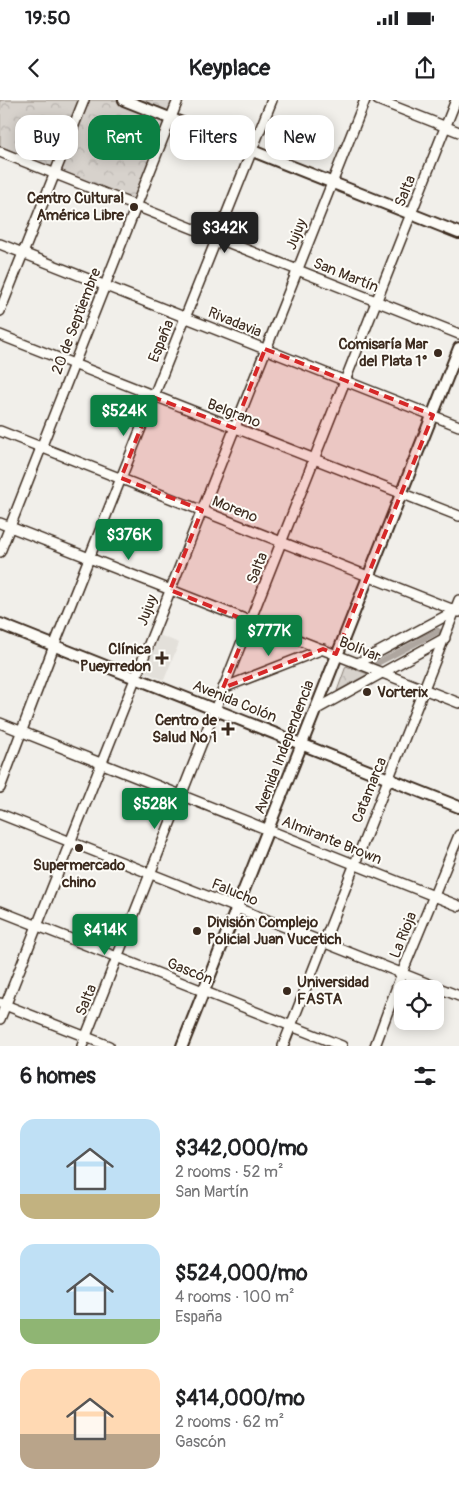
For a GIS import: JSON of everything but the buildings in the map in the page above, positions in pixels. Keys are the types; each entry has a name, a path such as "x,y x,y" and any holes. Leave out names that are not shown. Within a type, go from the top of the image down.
{"main road":[{"path":"124,100 170,118"},
{"path":"255,152 459,234"},
{"name":"Avenida Independencia","path":"182,1046 459,348"},
{"name":"Avenida Colón","path":"0,624 459,806"}],"street":[{"path":"0,311 84,100"},
{"name":"20 de Septiembre","path":"172,115 178,100"},
{"name":"España","path":"255,143 272,100"},
{"name":"Jujuy","path":"0,1019 3,1004 37,926 365,100"},
{"path":"378,100 459,132"},
{"name":"Salta","path":"82,1046 456,100"},
{"name":"20 de Septiembre","path":"0,552 170,121"},
{"name":"San Martín","path":"0,152 459,334"},
{"name":"España","path":"0,788 54,646 248,160"},
{"name":"Rivadavia","path":"0,244 459,426"},
{"name":"Belgrano","path":"0,335 153,397 459,516"},
{"name":"Moreno","path":"0,431 457,612"},
{"name":"Bolívar","path":"0,523 459,702"},
{"name":"Catamarca","path":"283,1046 457,612 459,600"},
{"path":"358,663 457,612"},
{"path":"316,710 445,638"},
{"path":"224,688 323,649"},
{"name":"Almirante Brown","path":"0,722 459,906"},
{"name":"Falucho","path":"0,814 459,996"},
{"name":"La Rioja","path":"375,1046 402,974 459,835"},
{"name":"Gascón","path":"0,911 342,1046"},
{"path":"3,1004 109,1046"}],"highlighted area":[{"path":"265,349 433,415 336,654 323,649 223,688 250,622 170,590 202,510 121,478 153,397 234,428"}],"shaded area":[{"name":"Clínica Pueyrredon","path":"159,635 179,643 164,680 145,672"}],"green space":[{"path":"0,100 175,100 160,138 160,115 88,115 88,160 151,160 135,202 34,160 78,160 78,115 15,115 15,152 0,146"},
{"path":"438,628 440,630 438,633 375,665 372,664 375,659"},
{"path":"346,666 368,674 337,691"}],"waterway":[{"path":"376,664 439,631"}],"place":[{"name":"Centro Cultural América Libre","path":"134,207"},
{"name":"Comisaría Mar del Plata 1°","path":"438,353"},
{"name":"Clínica Pueyrredon","path":"162,658"},
{"name":"Vorterix","path":"367,692"},
{"name":"Centro de Salud Nº 1","path":"228,729"},
{"name":"Supermercado chino","path":"79,848"},
{"name":"División Complejo Policial Juan Vucetich","path":"197,931"},
{"name":"Universidad FASTA","path":"287,991"}]}
